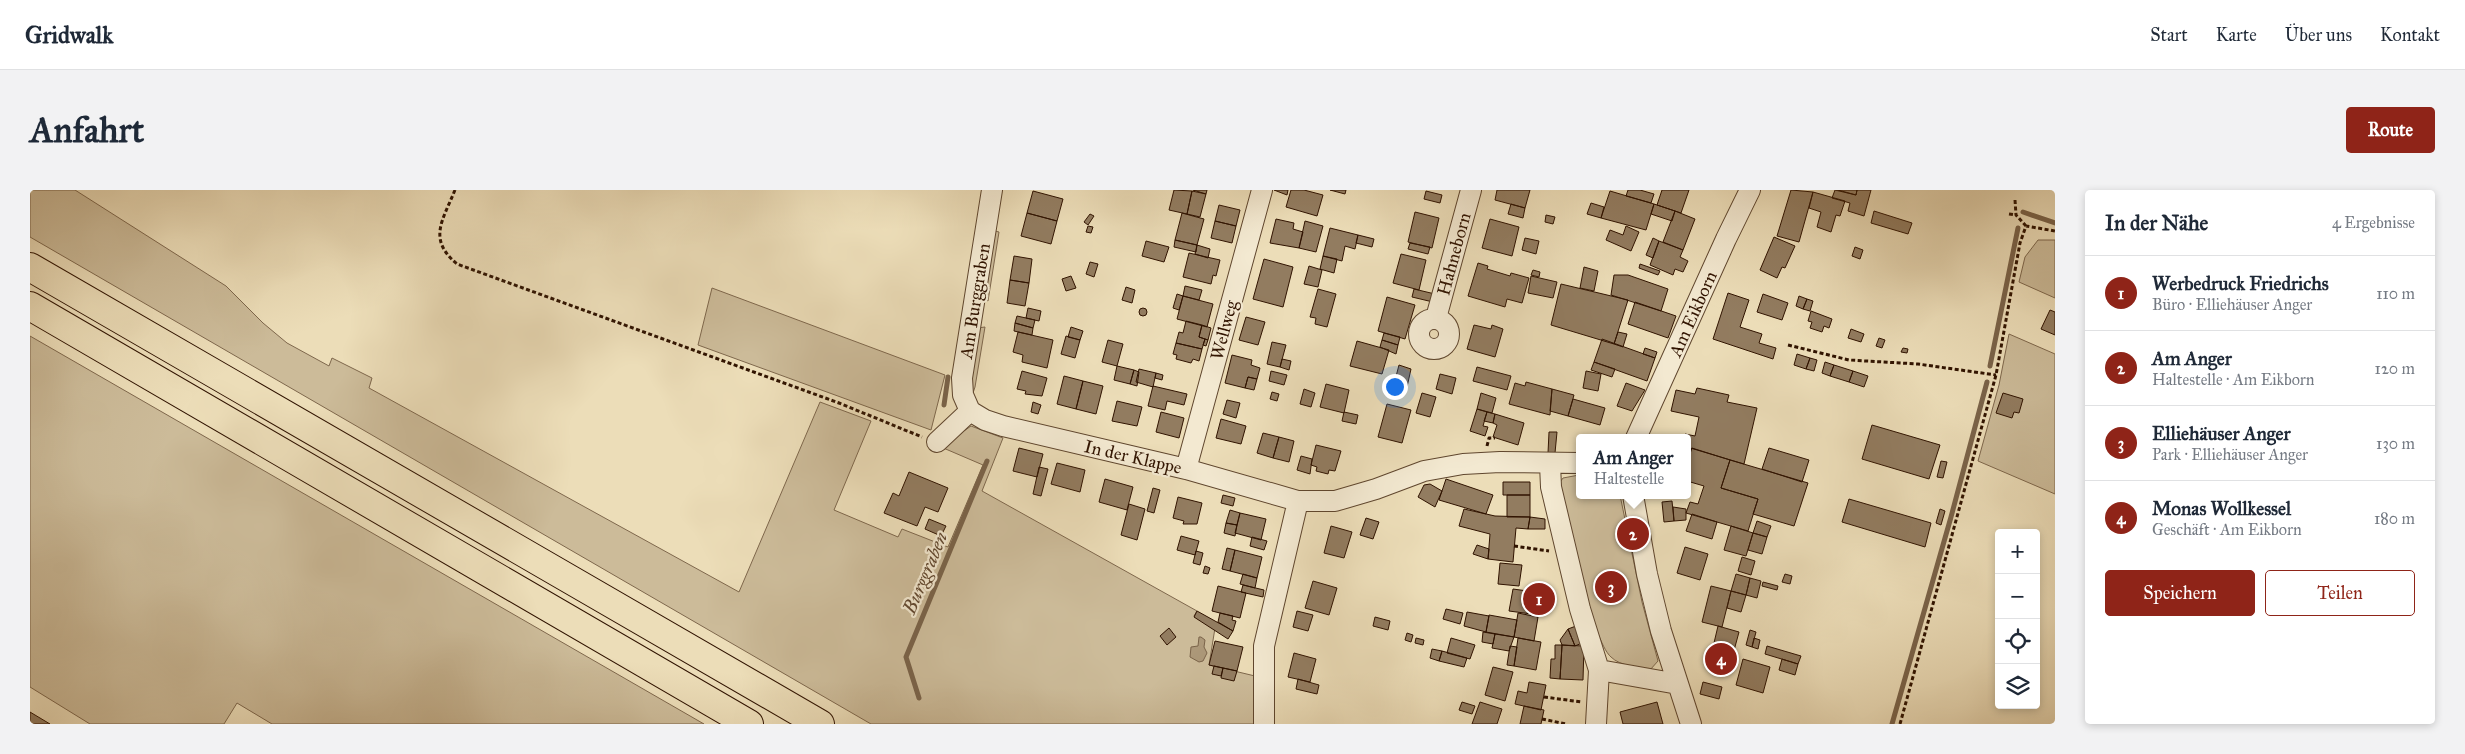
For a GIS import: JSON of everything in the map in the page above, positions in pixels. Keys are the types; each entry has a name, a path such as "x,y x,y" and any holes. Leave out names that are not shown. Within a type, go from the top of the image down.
{"highway":[{"path":"30,267 820,724"},
{"path":"30,306 749,724"}],"street":[{"name":"Am Burggraben","path":"970,411 963,396 962,378 992,190"},
{"name":"Wellweg","path":"1186,469 1262,190"},
{"name":"Hahneborn","path":"1436,318 1471,190"},
{"name":"Am Eikborn","path":"1638,434 1750,190"},
{"path":"937,442 970,411"},
{"name":"In der Klappe","path":"970,411 985,420 1003,426 1186,469 1298,501 1335,501 1376,489 1424,471 1464,464 1500,462 1576,463"},
{"path":"1550,464 1551,487 1580,609 1599,670 1596,714"},
{"path":"1634,499 1647,574 1691,724"},
{"path":"1264,724 1264,646 1298,501"},
{"path":"1599,670 1678,684"}],"path":[{"path":"455,190 439,227 440,243 446,256 457,264 839,403 937,442"},
{"path":"2015,200 2016,215 2026,226 2055,230"},
{"path":"2009,214 2016,215"},
{"path":"1900,724 1996,375 2020,243 2026,226"},
{"path":"1788,345 1849,360 1918,364 1996,375"},
{"path":"1514,546 1567,554"},
{"path":"1544,697 1596,714"},
{"path":"1542,719 1566,724"}],"shaded area":[{"path":"30,190 75,190 226,286 263,323 287,343 329,366 332,358 372,378 369,388 739,592 820,402 871,421 834,510 898,537 902,529 948,547 983,465 941,447 971,426 1003,438 982,491 1197,611 1194,616 1215,628 1209,665 1255,676 1256,724 871,724 30,237"},
{"path":"995,231 999,232 988,301 982,297"},
{"path":"2038,240 2055,240 2055,298 2019,282 2025,257"},
{"path":"712,288 945,375 931,430 698,345"},
{"path":"985,327 973,393 970,382 977,328"},
{"path":"2009,334 2055,354 2055,494 1978,461 1999,385"},
{"path":"30,336 704,724 272,724 237,703 224,724 90,724 30,687"},
{"path":"1576,476 1576,499 1621,499 1642,602 1658,661 1650,670 1615,660 1604,646 1596,628 1580,577 1558,485 1563,478"},
{"path":"1199,637 1205,640 1204,647 1207,653 1203,661 1199,662 1190,657 1191,647 1198,646"}],"building":[{"path":"1174,190 1192,191 1187,214 1169,210"},
{"path":"1193,190 1207,190 1206,194"},
{"path":"1274,190 1288,190 1287,195"},
{"path":"1291,190 1304,190 1323,195 1317,216 1286,207"},
{"path":"1330,190 1346,190 1345,194"},
{"path":"1497,190 1530,190 1525,208 1495,200"},
{"path":"1628,190 1640,190 1654,194 1651,203 1626,196"},
{"path":"1662,190 1689,190 1681,213 1657,205"},
{"path":"1791,190 1813,192 1799,242 1777,236"},
{"path":"1835,190 1856,195 1857,190 1871,190 1864,216 1848,211 1850,203 1832,198"},
{"path":"1838,190 1857,190 1856,195"},
{"path":"1033,191 1063,199 1057,221 1027,213"},
{"path":"1192,191 1206,194 1200,217 1187,214"},
{"path":"1426,191 1442,195 1440,203 1424,199"},
{"path":"1610,191 1654,204 1646,230 1601,218"},
{"path":"1813,192 1845,201 1840,216 1836,215 1831,232 1817,227 1821,212 1809,208"},
{"path":"1591,203 1604,207 1601,218 1587,214"},
{"path":"1511,204 1525,208 1523,218 1508,214"},
{"path":"1654,204 1675,211 1672,221 1651,214"},
{"path":"1219,205 1240,210 1236,226 1215,221"},
{"path":"1675,211 1695,219 1683,250 1663,242"},
{"path":"1874,211 1912,223 1908,234 1871,223"},
{"path":"1415,212 1439,218 1432,248 1408,242"},
{"path":"1027,213 1057,221 1051,244 1021,236"},
{"path":"1182,213 1204,219 1197,245 1175,240"},
{"path":"1090,214 1094,216 1088,225 1084,222"},
{"path":"1546,215 1555,217 1553,224 1545,222"},
{"path":"1276,219 1294,223 1293,229 1303,232 1299,248 1270,243"},
{"path":"1490,219 1519,227 1512,256 1482,248"},
{"path":"1215,221 1236,226 1232,243 1211,238"},
{"path":"1305,221 1323,226 1316,252 1299,248"},
{"path":"1088,226 1093,227 1091,233 1086,232"},
{"path":"1626,226 1639,232 1631,251 1606,240 1610,230 1623,235"},
{"path":"1330,228 1358,235 1355,249 1345,246 1342,261 1323,256"},
{"path":"1358,235 1374,239 1372,247 1356,243"},
{"path":"1774,237 1795,246 1785,268 1782,267 1777,278 1760,270"},
{"path":"1525,238 1539,241 1536,254 1522,250"},
{"path":"1653,238 1659,241 1653,258 1646,255"},
{"path":"1175,240 1197,245 1196,252 1174,247"},
{"path":"1146,241 1169,247 1164,262 1142,256"},
{"path":"1659,241 1683,250 1680,257 1688,261 1683,272 1675,269 1673,275 1650,265"},
{"path":"1410,243 1430,247 1428,254 1408,249"},
{"path":"1197,245 1210,249 1208,258 1195,254"},
{"path":"1855,247 1863,250 1860,259 1852,256"},
{"path":"1189,253 1220,260 1216,276 1213,275 1211,284 1183,277"},
{"path":"1401,254 1426,260 1419,290 1393,283"},
{"path":"1014,256 1032,259 1029,283 1010,280"},
{"path":"1323,256 1337,259 1334,273 1320,269"},
{"path":"1264,259 1293,267 1283,307 1253,299"},
{"path":"1090,262 1098,264 1094,277 1086,274"},
{"path":"1478,263 1488,266 1487,269 1510,276 1511,273 1529,278 1522,303 1507,299 1505,307 1468,296"},
{"path":"1640,264 1660,271 1658,275 1639,268"},
{"path":"1309,266 1322,270 1318,287 1304,284"},
{"path":"1584,267 1598,271 1594,291 1580,288"},
{"path":"1533,270 1540,272 1539,277 1531,275"},
{"path":"1614,275 1628,275 1668,289 1661,311 1611,295"},
{"path":"1071,276 1076,288 1066,291 1062,279"},
{"path":"1531,276 1557,282 1553,298 1528,293"},
{"path":"1010,280 1029,283 1025,306 1007,303"},
{"path":"1561,284 1628,300 1614,344 1551,325"},
{"path":"1185,286 1202,290 1199,300 1183,296"},
{"path":"1126,287 1135,290 1132,303 1122,300"},
{"path":"1318,289 1336,294 1327,327 1315,324 1316,318 1310,317"},
{"path":"1414,289 1435,294 1433,302 1412,297"},
{"path":"1728,293 1749,300 1740,327 1762,334 1759,343 1776,348 1773,359 1713,339"},
{"path":"1177,294 1183,296 1179,310 1173,308"},
{"path":"1763,294 1788,303 1782,320 1757,312"},
{"path":"1183,296 1213,304 1207,327 1177,319"},
{"path":"1799,296 1807,299 1803,309 1796,306"},
{"path":"1387,297 1415,305 1405,339 1378,331"},
{"path":"1807,299 1813,301 1810,311 1803,309"},
{"path":"1635,302 1676,316 1668,338 1628,324"},
{"path":"1028,308 1041,311 1039,321 1026,318"},
{"path":"1143,308 1147,312 1143,316 1139,312"},
{"path":"2050,310 2055,312 2055,335 2041,329"},
{"path":"1811,311 1832,319 1829,328 1824,326 1822,332 1810,328 1812,322 1808,321"},
{"path":"1017,316 1035,320 1033,328 1015,323"},
{"path":"1246,317 1265,322 1258,345 1239,340"},
{"path":"1186,321 1202,325 1199,337 1205,339 1202,349 1176,343 1179,332 1183,333"},
{"path":"1015,323 1033,328 1032,335 1014,331"},
{"path":"1202,325 1211,328 1208,340 1199,337"},
{"path":"1474,325 1491,329 1492,325 1503,329 1495,357 1467,349"},
{"path":"1071,327 1083,331 1080,340 1068,337"},
{"path":"1851,329 1864,334 1861,342 1848,338"},
{"path":"1018,332 1053,340 1047,368 1022,362 1023,355 1013,352"},
{"path":"1618,332 1627,334 1623,347 1614,344"},
{"path":"1384,333 1400,337 1398,345 1382,340"},
{"path":"1066,336 1080,340 1075,358 1061,354"},
{"path":"1879,338 1885,340 1882,348 1876,346"},
{"path":"1205,339 1208,340 1206,346 1203,345"},
{"path":"1602,339 1655,358 1647,381 1594,362"},
{"path":"1108,340 1123,344 1117,366 1102,362"},
{"path":"1382,340 1398,345 1396,354 1380,347"},
{"path":"1357,341 1389,350 1382,374 1350,366"},
{"path":"1272,342 1286,345 1280,367 1267,364"},
{"path":"1176,343 1202,349 1199,361 1193,359 1191,363 1176,359 1177,355 1173,354"},
{"path":"1645,348 1657,352 1655,358 1643,354"},
{"path":"1903,348 1908,349 1907,353 1901,352"},
{"path":"1797,354 1810,358 1806,369 1794,365"},
{"path":"1232,355 1252,360 1251,365 1260,368 1257,379 1248,377 1245,388 1225,383"},
{"path":"1810,358 1817,360 1814,371 1806,369"},
{"path":"1282,359 1291,361 1289,370 1280,367"},
{"path":"1594,362 1615,369 1612,377 1591,370"},
{"path":"1825,362 1834,365 1830,376 1822,373"},
{"path":"1399,365 1411,369 1407,387 1394,384"},
{"path":"1834,365 1853,371 1849,382 1830,376"},
{"path":"1117,366 1134,370 1130,384 1114,380"},
{"path":"1477,367 1511,376 1507,390 1473,381"},
{"path":"1139,369 1156,373 1153,387 1136,382"},
{"path":"1134,370 1139,372 1137,386 1130,384"},
{"path":"1022,371 1047,378 1042,396 1025,394 1026,391 1017,389"},
{"path":"1271,371 1287,375 1284,385 1269,381"},
{"path":"1586,371 1601,374 1598,391 1583,388"},
{"path":"1853,371 1868,376 1864,387 1849,382"},
{"path":"1156,373 1163,375 1162,380 1155,378"},
{"path":"1440,374 1456,378 1452,394 1436,389"},
{"path":"1064,376 1083,381 1076,409 1057,404"},
{"path":"1248,377 1257,379 1254,390 1245,388"},
{"path":"1083,381 1103,386 1096,414 1076,409"},
{"path":"1526,382 1552,389 1550,415 1509,404 1515,383 1525,386"},
{"path":"1626,383 1645,390 1632,411 1617,406"},
{"path":"1326,384 1349,390 1344,413 1320,407"},
{"path":"1153,386 1187,394 1184,405 1167,401 1165,410 1148,406"},
{"path":"1697,388 1729,395 1727,402 1757,408 1744,464 1691,448 1691,435 1695,436 1699,417 1671,411 1676,390 1695,394"},
{"path":"1304,389 1315,393 1311,407 1300,404"},
{"path":"1552,389 1574,395 1568,416 1550,411"},
{"path":"1272,392 1279,394 1277,401 1270,399"},
{"path":"1422,393 1436,397 1430,417 1416,413"},
{"path":"1481,393 1496,398 1492,413 1477,409"},
{"path":"2003,393 2023,399 2019,413 2014,412 2012,418 1996,413"},
{"path":"1573,399 1605,408 1600,425 1568,416"},
{"path":"1227,400 1240,403 1236,418 1223,414"},
{"path":"1117,401 1142,407 1137,426 1112,421"},
{"path":"1033,402 1041,405 1038,414 1031,412"},
{"path":"1387,404 1411,410 1402,443 1378,437"},
{"path":"1477,409 1487,412 1483,426 1488,427 1485,436 1470,431"},
{"path":"1161,412 1184,418 1179,438 1156,432"},
{"path":"1344,412 1358,415 1356,424 1342,421"},
{"path":"1487,412 1495,414 1493,423 1484,421"},
{"path":"1495,414 1524,423 1518,445 1493,437 1497,425 1493,423"},
{"path":"1221,419 1246,426 1241,444 1216,438"},
{"path":"1872,425 1940,445 1929,479 1862,459"},
{"path":"1549,432 1557,432 1555,453 1548,453"},
{"path":"1263,433 1279,437 1273,458 1257,453"},
{"path":"1279,437 1294,441 1289,462 1273,458"},
{"path":"1316,445 1341,451 1335,471 1329,470 1328,474 1316,471 1317,467 1311,465"},
{"path":"1019,448 1043,454 1037,477 1013,471"},
{"path":"1692,448 1730,460 1721,488 1758,499 1748,531 1686,513 1690,502 1698,504 1704,486 1691,482"},
{"path":"1769,448 1809,460 1802,482 1762,469"},
{"path":"1301,456 1312,459 1310,474 1297,470"},
{"path":"1730,460 1808,483 1794,526 1753,514 1758,499 1721,488"},
{"path":"1941,461 1947,462 1943,478 1937,477"},
{"path":"1057,463 1085,470 1080,492 1051,484"},
{"path":"1039,467 1048,469 1041,496 1033,494"},
{"path":"909,472 948,488 938,512 925,507 917,526 884,513 893,493 899,496"},
{"path":"1105,479 1133,487 1127,510 1099,502"},
{"path":"1446,479 1493,495 1486,514 1439,500"},
{"path":"1503,482 1530,482 1530,495 1503,495"},
{"path":"1430,484 1442,491 1435,507 1418,497 1424,485"},
{"path":"1153,488 1160,490 1154,513 1147,511"},
{"path":"1223,495 1235,498 1233,506 1221,503"},
{"path":"1507,495 1530,495 1530,517 1507,517"},
{"path":"1178,497 1202,503 1197,524 1183,524 1184,521 1173,518"},
{"path":"1849,499 1931,523 1925,547 1842,522"},
{"path":"1672,501 1674,521 1664,522 1662,502"},
{"path":"1129,504 1145,509 1137,540 1121,535"},
{"path":"1673,507 1686,509 1686,520 1674,521"},
{"path":"1464,509 1495,516 1530,517 1528,529 1516,528 1513,562 1488,559 1490,534 1459,526"},
{"path":"1940,509 1945,511 1941,525 1936,523"},
{"path":"1230,510 1240,513 1237,525 1226,523"},
{"path":"1240,513 1266,519 1261,540 1235,533"},
{"path":"1692,514 1717,522 1712,539 1686,531"},
{"path":"1530,517 1545,519 1545,529 1528,529"},
{"path":"1366,518 1379,522 1373,539 1360,535"},
{"path":"929,519 946,526 941,536 925,529"},
{"path":"1757,521 1771,526 1767,537 1753,533"},
{"path":"1226,523 1237,525 1235,536 1224,533"},
{"path":"1331,526 1352,532 1344,558 1324,553"},
{"path":"1731,526 1753,533 1746,556 1724,550"},
{"path":"1753,533 1767,537 1762,554 1748,550"},
{"path":"1181,536 1199,541 1195,555 1177,550"},
{"path":"1252,537 1267,541 1264,550 1250,546"},
{"path":"1477,545 1489,549 1488,559 1473,554"},
{"path":"1685,547 1708,554 1700,580 1677,573"},
{"path":"1227,548 1235,550 1230,571 1222,569"},
{"path":"1235,550 1262,557 1257,578 1230,571"},
{"path":"1196,551 1203,553 1200,565 1193,563"},
{"path":"1742,557 1755,561 1751,575 1738,571"},
{"path":"1500,563 1522,565 1519,586 1498,584"},
{"path":"1205,566 1210,568 1208,574 1203,573"},
{"path":"1243,574 1257,578 1255,588 1240,584"},
{"path":"1736,574 1750,578 1746,595 1731,591"},
{"path":"1785,574 1792,576 1790,584 1782,582"},
{"path":"1750,578 1761,581 1757,598 1746,595"},
{"path":"1313,581 1337,588 1329,615 1305,608"},
{"path":"1763,582 1778,586 1777,590 1762,586"},
{"path":"1243,585 1264,590 1263,597 1241,592"},
{"path":"1218,586 1246,593 1240,618 1212,611"},
{"path":"1711,586 1731,591 1722,627 1702,622"},
{"path":"1513,589 1542,593 1539,615 1509,611"},
{"path":"1731,591 1746,595 1741,612 1727,608"},
{"path":"1446,609 1463,613 1460,624 1443,619"},
{"path":"1197,611 1233,631 1228,639 1194,617"},
{"path":"1297,611 1313,615 1308,631 1293,627"},
{"path":"1467,612 1489,616 1486,632 1464,626"},
{"path":"1220,613 1233,616 1232,620 1236,621 1233,631 1218,622"},
{"path":"1518,613 1538,617 1534,641 1514,637"},
{"path":"1489,615 1517,620 1514,637 1486,632"},
{"path":"1375,617 1390,621 1388,630 1373,626"},
{"path":"1576,626 1582,643 1575,646 1568,629"},
{"path":"1718,626 1739,632 1729,669 1709,664"},
{"path":"1169,628 1176,637 1167,645 1160,636"},
{"path":"1568,629 1575,646 1562,645 1560,640"},
{"path":"1750,630 1756,632 1752,647 1746,645"},
{"path":"1483,632 1495,634 1493,644 1482,642"},
{"path":"1407,633 1413,635 1411,642 1405,640"},
{"path":"1495,634 1514,637 1509,651 1492,648"},
{"path":"1416,638 1424,640 1423,645 1415,643"},
{"path":"1451,638 1475,645 1470,659 1447,653"},
{"path":"1518,638 1541,642 1536,670 1514,666"},
{"path":"1754,638 1760,640 1758,649 1752,647"},
{"path":"1215,641 1243,647 1237,671 1209,665"},
{"path":"1555,645 1562,645 1560,679 1550,678 1551,659 1555,659"},
{"path":"1562,645 1584,646 1583,680 1560,679"},
{"path":"1510,646 1517,647 1514,666 1507,665"},
{"path":"1767,646 1801,656 1798,664 1765,654"},
{"path":"1432,649 1442,651 1439,661 1430,658"},
{"path":"1442,651 1467,658 1464,667 1439,661"},
{"path":"1294,653 1316,659 1310,682 1288,677"},
{"path":"1743,659 1770,667 1763,693 1736,685"},
{"path":"1782,659 1798,664 1795,675 1779,670"},
{"path":"1214,666 1223,668 1221,676 1212,674"},
{"path":"1493,667 1513,672 1505,701 1485,695"},
{"path":"1223,668 1237,671 1234,681 1221,678"},
{"path":"1298,679 1319,685 1317,694 1296,689"},
{"path":"1529,682 1546,685 1541,710 1515,704 1518,691 1527,693"},
{"path":"1703,682 1722,687 1719,699 1700,694"},
{"path":"1462,702 1475,706 1472,714 1459,710"},
{"path":"1480,702 1502,709 1497,724 1472,724"},
{"path":"1657,702 1663,724 1623,724 1620,712"},
{"path":"1524,706 1544,710 1541,724 1520,724"},
{"path":"30,712 50,724 30,724"}],"waterway":[{"path":"2023,212 2055,223"},
{"path":"1990,366 2018,228"},
{"name":"Burggraben","path":"944,405 948,377"},
{"path":"1892,724 1987,382"},
{"name":"Burggraben","path":"919,698 906,657 987,461"}],"place":[{"name":"Am Anger","path":"1633,534"},
{"name":"Elliehäuser Anger","path":"1611,587"},
{"name":"Werbedruck Friedrichs","path":"1539,599"},
{"name":"Monas Wollkessel","path":"1721,659"}]}
